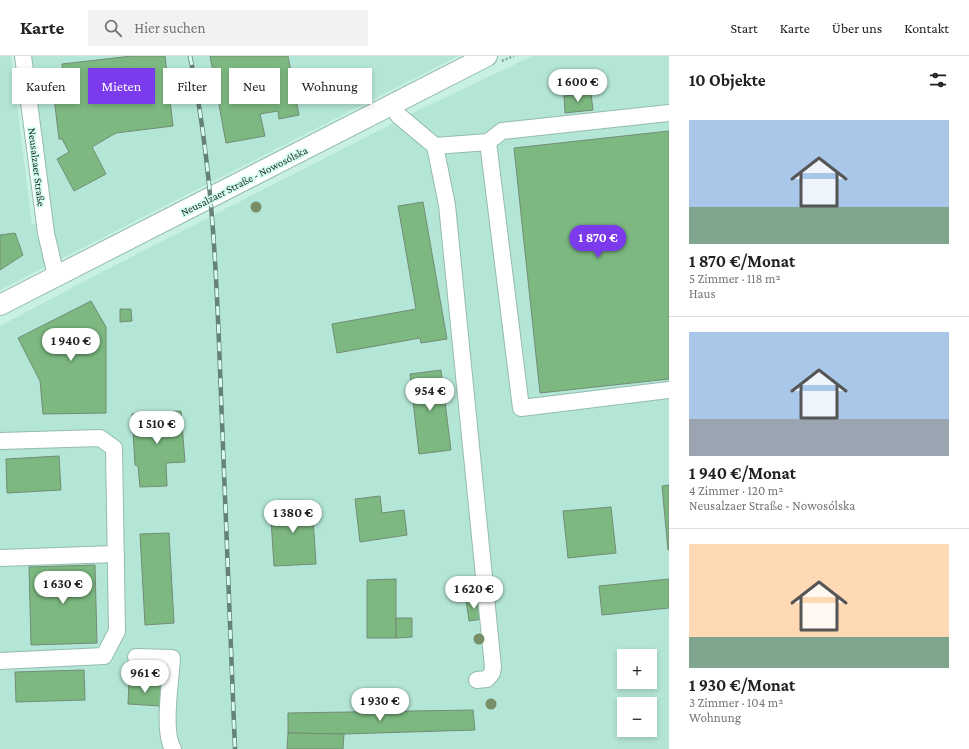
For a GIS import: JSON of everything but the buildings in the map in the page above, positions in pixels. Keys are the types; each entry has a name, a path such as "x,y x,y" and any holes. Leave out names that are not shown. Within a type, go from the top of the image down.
{"main road":[{"name":"Neusalzaer Straße - Nowosólska","path":"0,305 485,57"}],"street":[{"name":"Neusalzaer Straße","path":"23,56 46,234 56,276"},
{"path":"393,105 398,115 435,146 447,205 474,462 493,667 492,673 487,679 477,680"},
{"path":"435,146 488,142 502,131 669,113"},
{"path":"488,142 521,408 669,390"},
{"path":"0,441 100,438 114,448 117,631 104,656 0,661"},
{"path":"0,558 116,554"},
{"path":"136,657 172,658 167,729 169,743 173,749"}],"shaded area":[{"path":"0,56 11,56 12,68 12,104 17,104 32,224 52,220 38,104 80,104 80,68 33,68 32,56 458,56 372,100 372,68 288,68 288,104 364,104 0,290"},
{"path":"532,56 669,56 669,749 0,749 0,326 100,273 419,110"}],"railway":[{"path":"190,56 204,140 213,225 235,749"}]}
